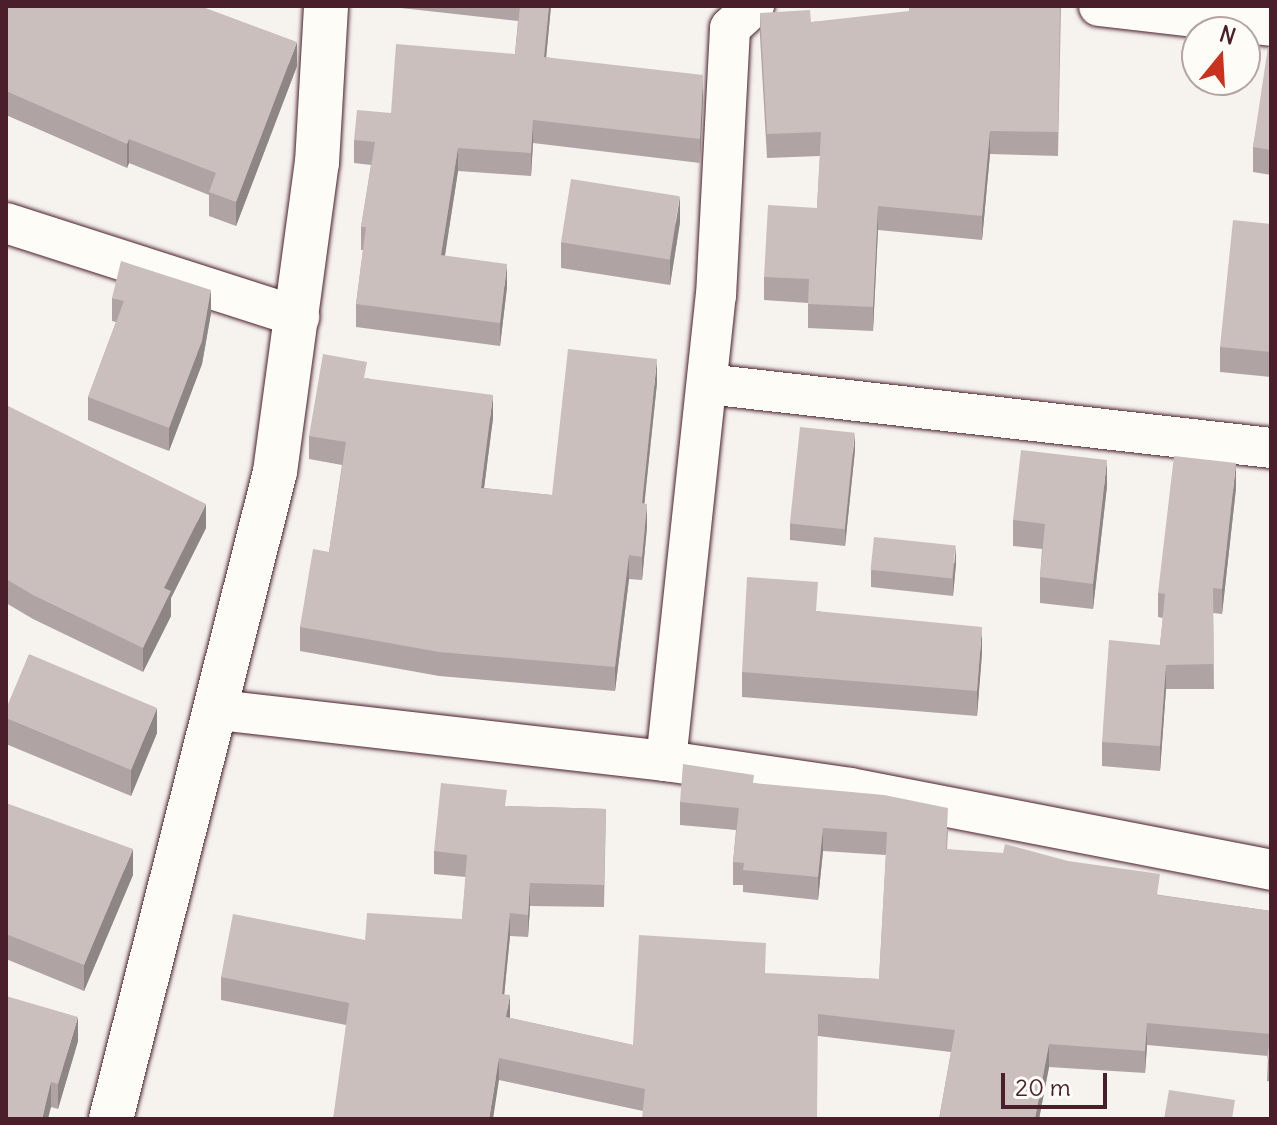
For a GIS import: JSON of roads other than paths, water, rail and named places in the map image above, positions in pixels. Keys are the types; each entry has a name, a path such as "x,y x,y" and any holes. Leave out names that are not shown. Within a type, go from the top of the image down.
{"street":[{"path":"111,1119 218,710 275,472 299,317 317,163 326,6"},
{"path":"666,761 707,384 730,28 754,6"},
{"path":"1099,6 1271,26"},
{"path":"6,223 299,317"},
{"path":"707,384 1271,448"},
{"path":"218,710 666,761 850,788 1271,870"}]}
